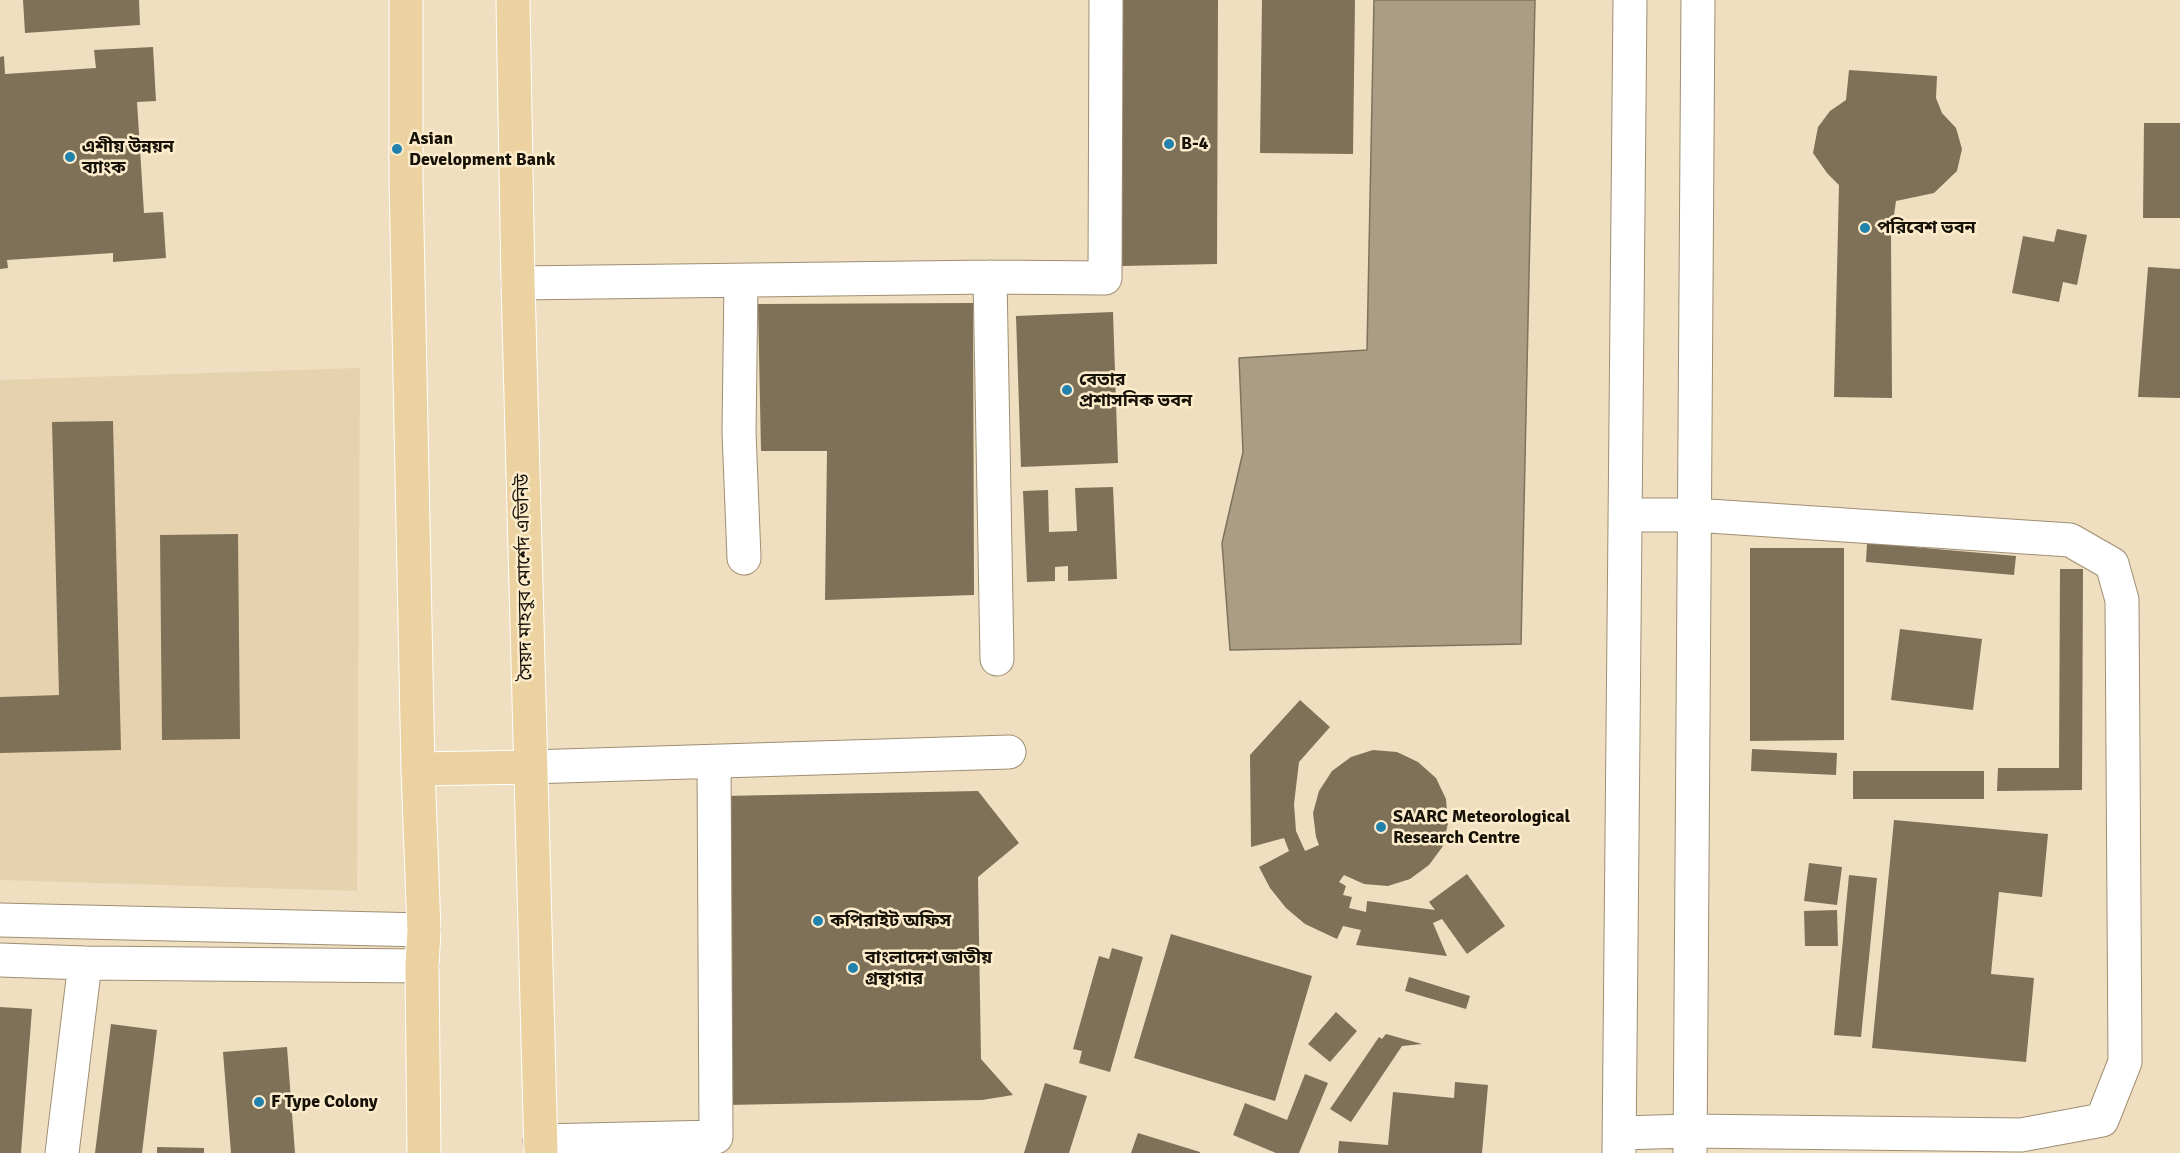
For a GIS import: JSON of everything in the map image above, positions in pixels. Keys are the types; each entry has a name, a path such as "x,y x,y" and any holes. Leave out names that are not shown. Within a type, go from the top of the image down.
{"main road":[{"path":"406,0 406,192 418,769 424,930 422,966 424,1153"},
{"name":"সৈয়দ মাহবুব মোর্শেদ এভিনিউ","path":"513,0 540,1147"},
{"path":"418,769 530,767"}],"street":[{"path":"518,283 990,277 1105,278 1106,0"},
{"path":"1625,515 1694,515 2070,540 2112,564 2122,600 2126,1062 2102,1120 2021,1135 1620,1143 1625,515 1630,0"},
{"path":"1690,1142 1698,0"},
{"path":"990,277 997,659"},
{"path":"741,281 739,432 744,558"},
{"path":"530,767 1010,752"},
{"path":"540,1147 716,1137 714,762"},
{"path":"0,920 424,930"},
{"path":"0,960 422,966"},
{"path":"62,1153 85,963"}],"shaded area":[{"path":"1374,0 1535,0 1521,644 1230,650 1222,543 1243,452 1239,358 1367,350"},
{"path":"360,368 357,891 0,880 0,380"}],"building":[{"path":"23,0 139,0 140,25 25,33"},
{"name":"B-4","path":"1117,0 1218,0 1217,264 1122,266"},
{"path":"1262,0 1355,0 1353,154 1260,153"},
{"name":"এশীয় উন্নয়ন ব্যাংক","path":"153,47 156,101 137,102 144,213 163,212 166,258 113,262 113,253 7,260 8,268 0,269 0,57 4,56 5,74 96,68 94,50"},
{"name":"পরিবেশ ভবন","path":"1849,70 1937,76 1936,98 1942,113 1956,128 1962,149 1957,171 1934,193 1896,201 1891,236 1892,398 1834,397 1839,185 1813,153 1818,127 1830,111 1846,100"},
{"path":"2144,123 2180,123 2180,218 2143,218"},
{"path":"2057,229 2087,235 2077,285 2063,282 2059,302 2012,293 2023,236 2054,242"},
{"path":"2148,267 2180,269 2180,398 2138,397"},
{"path":"973,303 974,595 825,600 827,451 761,451 758,304"},
{"name":"বেতার প্রশাসনিক ভবন","path":"1113,312 1118,463 1021,467 1016,316"},
{"path":"113,421 121,750 0,753 0,697 59,695 52,422"},
{"path":"1113,487 1117,579 1068,581 1068,566 1055,567 1055,581 1027,582 1023,491 1048,490 1049,532 1077,531 1075,488"},
{"path":"238,534 240,739 162,740 160,535"},
{"path":"1867,543 2016,556 2014,575 1866,562"},
{"path":"1750,548 1844,548 1844,740 1750,741"},
{"path":"2060,569 2083,569 2082,790 1997,791 1998,768 2059,768"},
{"path":"1900,629 1982,639 1973,710 1891,700"},
{"name":"SAARC Meteorological Research Centre","path":"1300,700 1330,727 1299,762 1294,804 1296,831 1305,851 1319,845 1313,813 1319,791 1332,771 1351,757 1373,750 1397,752 1418,762 1436,778 1446,799 1448,823 1443,846 1429,865 1410,879 1388,886 1364,884 1344,875 1339,882 1346,886 1343,895 1352,897 1349,908 1366,912 1367,901 1435,910 1429,902 1467,874 1505,926 1467,954 1442,919 1433,923 1447,956 1356,945 1361,930 1343,926 1337,939 1305,924 1286,908 1270,888 1259,867 1289,851 1284,838 1251,847 1250,755"},
{"path":"1752,749 1837,753 1836,775 1751,771"},
{"path":"1853,771 1984,771 1984,799 1853,799"},
{"name":"বাংলাদেশ জাতীয় গ্রন্থাগার","path":"978,791 1019,843 978,877 981,1059 1013,1095 982,1100 727,1105 723,796"},
{"path":"1894,820 2048,834 2042,897 1999,892 1991,974 2034,978 2026,1062 1872,1048"},
{"path":"1809,863 1842,867 1837,905 1804,901"},
{"path":"1849,875 1877,878 1861,1037 1834,1035"},
{"path":"1837,910 1838,946 1805,946 1804,911"},
{"path":"1171,934 1312,976 1275,1101 1134,1058"},
{"path":"1112,948 1143,957 1110,1072 1079,1063 1082,1051 1073,1049 1099,956 1109,959"},
{"path":"1409,977 1470,996 1466,1009 1405,991"},
{"path":"0,1007 32,1009 21,1153 0,1153"},
{"path":"1336,1012 1357,1031 1330,1062 1308,1044"},
{"path":"111,1024 157,1030 142,1153 95,1153"},
{"path":"1386,1034 1422,1044 1402,1046 1351,1122 1330,1109 1379,1037 1382,1039"},
{"name":"F Type Colony","path":"287,1047 295,1153 231,1153 223,1052"},
{"path":"1305,1074 1328,1083 1299,1153 1276,1153 1233,1135 1245,1103 1287,1120"},
{"path":"1455,1082 1488,1085 1482,1153 1338,1153 1339,1141 1388,1145 1393,1092 1454,1098"},
{"path":"1045,1083 1087,1096 1069,1153 1024,1153"},
{"path":"1138,1133 1200,1152 1200,1153 1131,1153"},
{"path":"157,1147 204,1148 204,1153 157,1153"}],"place":[{"name":"B-4","path":"1169,144"},
{"name":"Asian Development Bank","path":"397,149"},
{"name":"এশীয় উন্নয়ন ব্যাংক","path":"70,157"},
{"name":"পরিবেশ ভবন","path":"1865,228"},
{"name":"বেতার প্রশাসনিক ভবন","path":"1067,390"},
{"name":"SAARC Meteorological Research Centre","path":"1381,827"},
{"name":"কপিরাইট অফিস","path":"818,921"},
{"name":"বাংলাদেশ জাতীয় গ্রন্থাগার","path":"853,968"},
{"name":"F Type Colony","path":"259,1102"}]}
